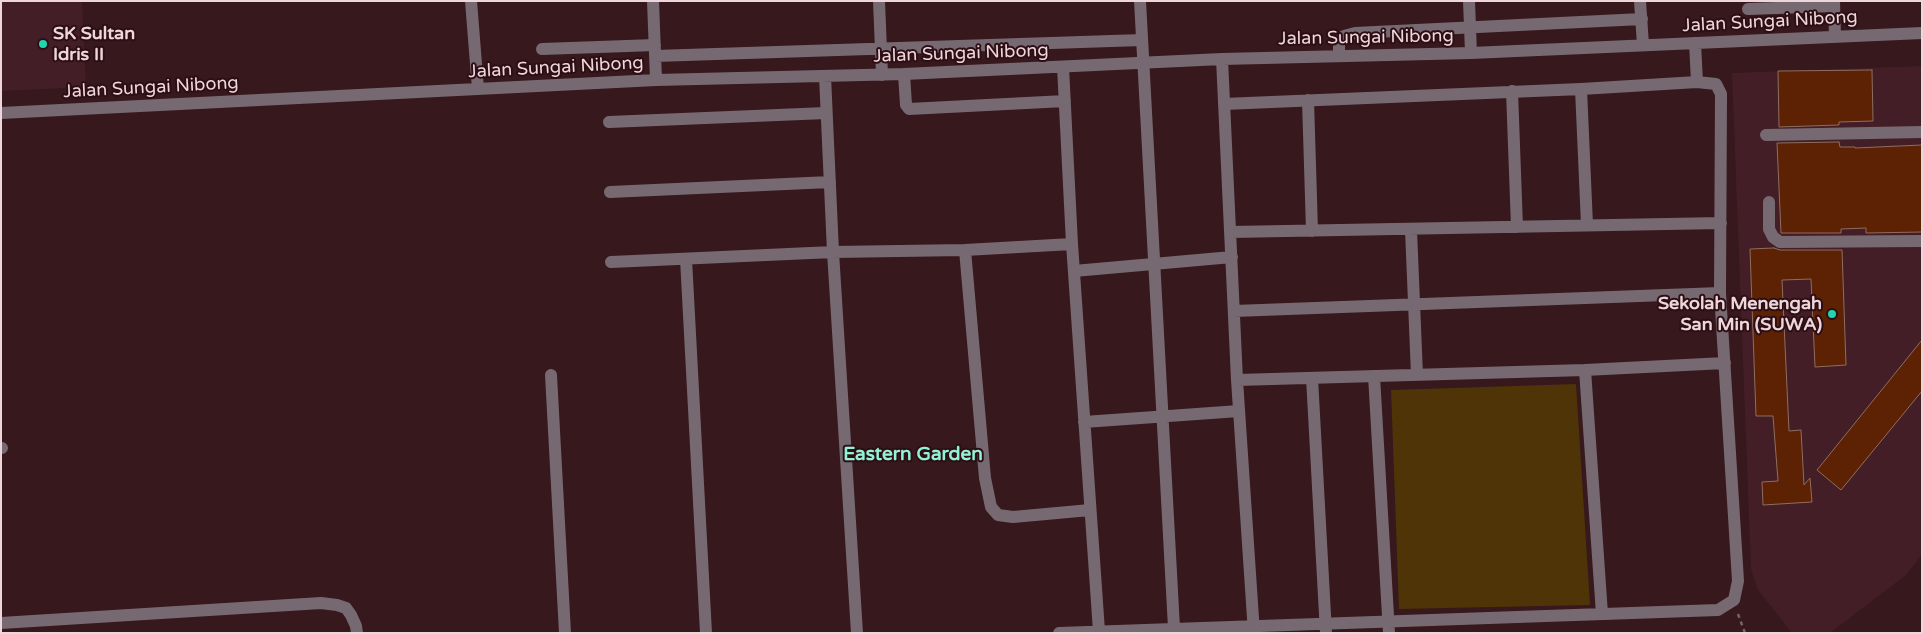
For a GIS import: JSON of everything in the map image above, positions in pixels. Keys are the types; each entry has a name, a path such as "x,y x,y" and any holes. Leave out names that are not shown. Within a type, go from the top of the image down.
{"street":[{"path":"471,1 478,89"},
{"path":"653,1 656,80"},
{"path":"879,1 882,74"},
{"path":"1140,1 1174,628"},
{"path":"1469,1 1471,53"},
{"path":"1640,1 1644,45"},
{"path":"1748,8 1834,4 1835,36"},
{"path":"1339,56 1339,42 1344,36 1349,34 1642,18"},
{"name":"Jalan Sungai Nibong","path":"1,113 656,80 904,74 1222,59 1471,53 1922,33"},
{"path":"542,49 655,51 881,49 1142,40"},
{"path":"1695,43 1697,82"},
{"path":"1222,59 1232,232 1237,380 1254,629"},
{"path":"1063,67 1072,244 1099,631"},
{"path":"904,74 906,104 910,109 1065,101"},
{"path":"825,76 833,252 857,633"},
{"path":"1059,633 1174,628 1388,627 1602,614 1718,610 1734,600 1738,581 1720,293 1721,94 1716,84 1697,82 1224,104"},
{"path":"1581,88 1588,225"},
{"path":"1512,91 1517,227"},
{"path":"1308,100 1312,231"},
{"path":"609,122 826,113"},
{"path":"1766,135 1922,132"},
{"path":"610,192 830,182"},
{"path":"1769,202 1769,229 1773,238 1780,242 1922,241"},
{"path":"1232,232 1720,223"},
{"path":"1411,230 1417,375"},
{"path":"611,262 833,252 965,250 1072,244"},
{"path":"965,250 984,478 991,507 998,515 1013,517 1090,510"},
{"path":"1074,271 1232,257"},
{"path":"686,259 706,633"},
{"path":"1234,311 1720,293"},
{"path":"1237,380 1585,370 1725,363"},
{"path":"1585,370 1602,614"},
{"path":"551,375 565,633"},
{"path":"1374,376 1388,627"},
{"path":"1312,378 1325,628"},
{"path":"1084,422 1239,411"},
{"path":"1,622 321,602 346,608 357,629"}],"path":[{"path":"1730,602 1739,616 1745,633"}],"shaded area":[{"name":"SK Sultan Idris II","path":"1,1 82,1 86,87 1,91"},
{"name":"Sekolah Menengah San Min (SUWA)","path":"1922,66 1922,554 1906,575 1830,633 1792,633 1758,590 1751,569 1732,73"},
{"path":"1576,384 1590,605 1399,609 1391,390"}],"building":[{"path":"1872,70 1873,121 1839,122 1839,125 1779,127 1778,71"},
{"path":"1839,142 1840,147 1855,148 1922,145 1922,232 1866,233 1866,228 1841,229 1841,233 1781,233 1777,143"},
{"path":"1774,248 1780,250 1842,250 1846,365 1815,367 1811,279 1782,280 1789,431 1801,430 1804,485 1810,478 1812,502 1763,505 1762,482 1778,481 1773,416 1756,416 1750,249"},
{"path":"1922,340 1922,391 1841,490 1817,470"}],"place":[{"name":"SK Sultan Idris II","path":"43,44"},
{"name":"Sekolah Menengah San Min (SUWA)","path":"1832,314"}],"district":[{"name":"Eastern Garden","path":"913,455"}]}
